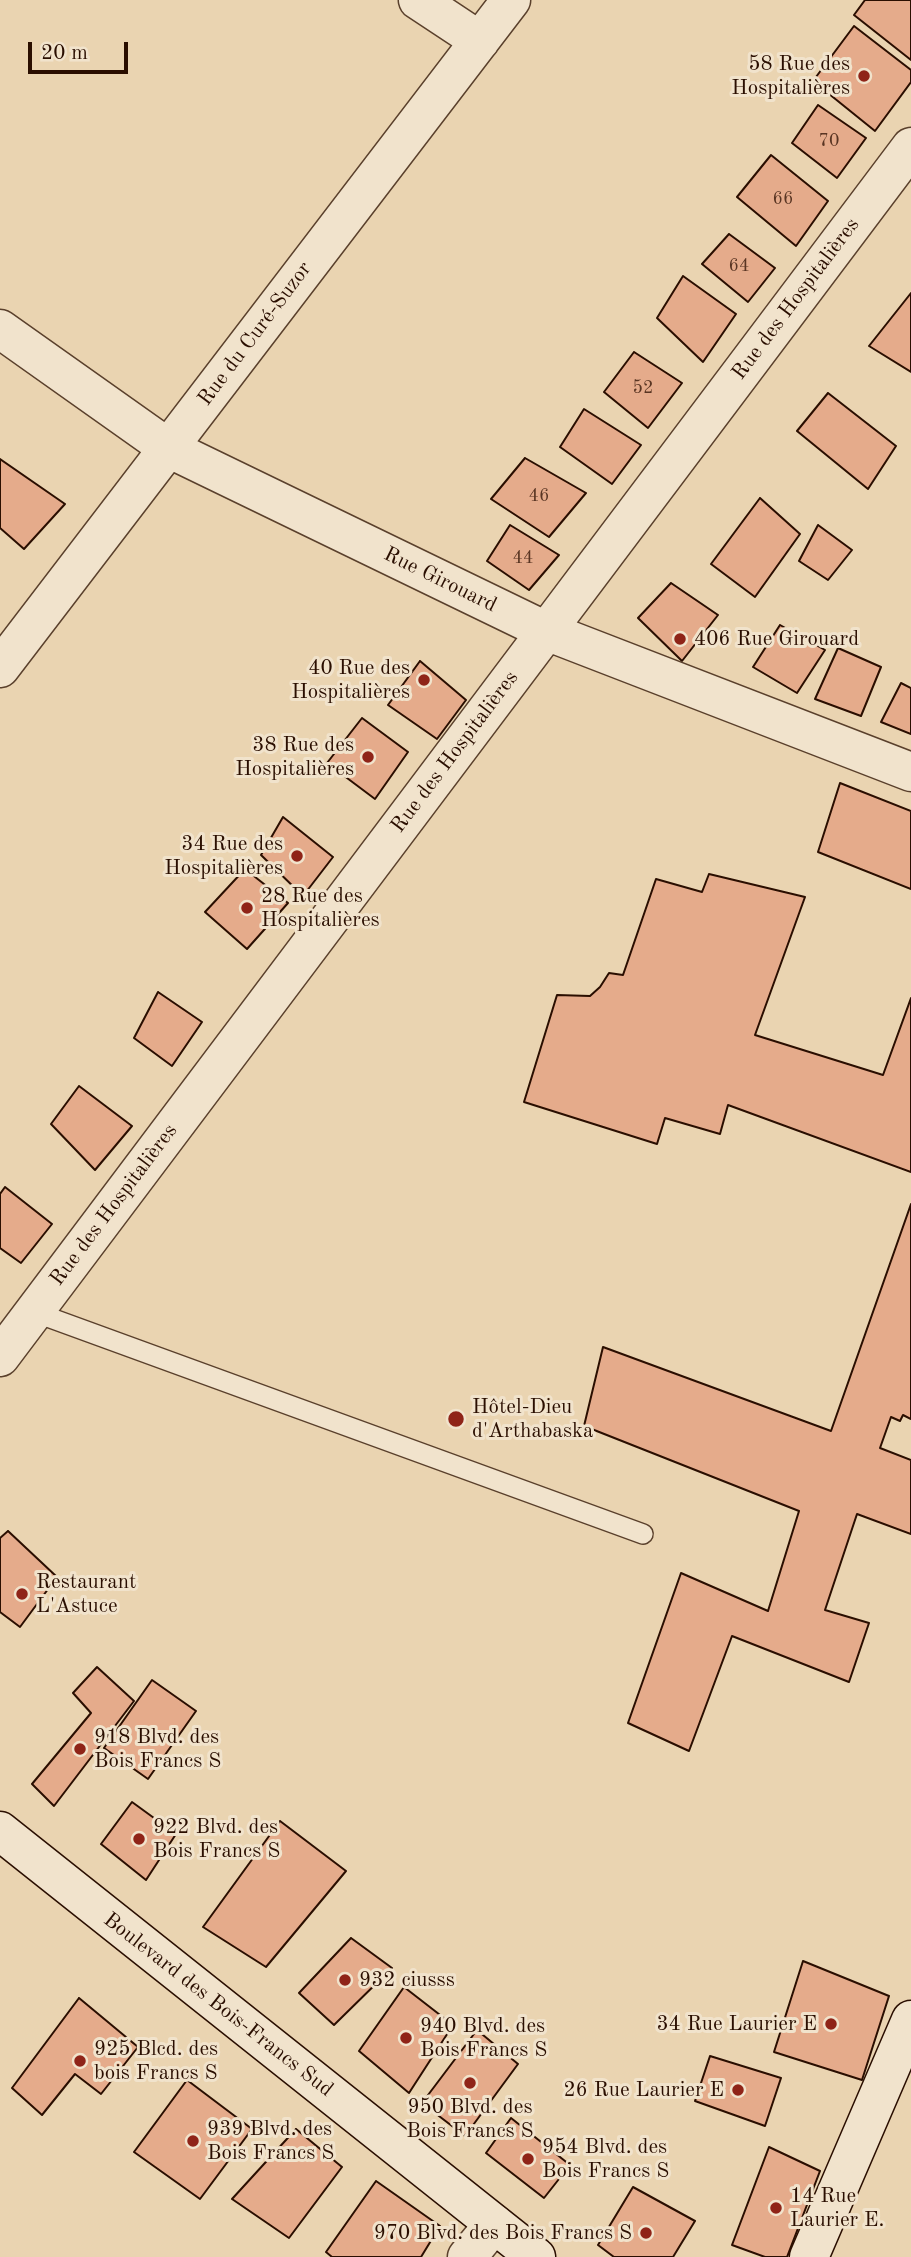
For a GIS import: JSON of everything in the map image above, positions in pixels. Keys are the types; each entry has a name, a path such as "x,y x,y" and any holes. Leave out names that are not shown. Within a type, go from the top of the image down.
{"street":[{"path":"418,0 480,41"},
{"name":"Rue du Curé-Suzor","path":"0,668 511,0"},
{"name":"Rue des Hospitalières","path":"0,1357 911,147"},
{"name":"Rue Girouard","path":"0,329 168,448 546,631 911,772"},
{"name":"Boulevard des Bois-Francs Sud","path":"0,1831 536,2257"},
{"path":"808,2257 911,2020"},
{"path":"467,2257 494,2224"}],"lane":[{"path":"34,1311 643,1534"}],"building":[{"path":"865,0 911,0 911,60 854,15"},
{"name":"58 Rue des Hospitalières","path":"854,26 911,70 911,82 875,131 813,81"},
{"path":"818,105 866,138 837,178 792,143"},
{"path":"771,155 828,201 796,246 737,197"},
{"path":"729,234 775,268 748,302 702,264"},
{"path":"683,276 736,314 703,362 657,318"},
{"path":"911,293 911,372 869,346"},
{"path":"634,352 682,383 648,428 604,392"},
{"path":"828,393 896,446 868,489 797,431"},
{"path":"584,409 641,445 612,484 560,447"},
{"path":"525,458 586,493 549,537 491,499"},
{"path":"0,459 65,504 24,549 0,528"},
{"path":"760,498 800,534 755,597 711,564"},
{"path":"510,525 559,555 529,590 487,561"},
{"path":"818,525 852,550 828,580 799,561"},
{"name":"406 Rue Girouard","path":"671,583 718,615 682,661 638,618"},
{"path":"780,625 825,650 797,693 753,667"},
{"path":"838,648 881,667 861,716 815,699"},
{"name":"40 Rue des Hospitalières","path":"420,661 466,700 437,739 388,705"},
{"path":"901,683 911,688 911,734 881,722"},
{"name":"38 Rue des Hospitalières","path":"362,718 408,752 375,799 327,763"},
{"path":"840,783 911,811 911,889 818,852"},
{"name":"34 Rue des Hospitalières","path":"283,817 333,857 303,896 261,855"},
{"name":"28 Rue des Hospitalières","path":"245,869 288,903 247,949 205,912"},
{"path":"709,874 805,897 755,1035 883,1075 911,998 911,1172 728,1105 720,1134 665,1118 657,1144 524,1102 557,995 590,996 609,973 623,975 656,879 702,892"},
{"path":"158,992 202,1022 172,1066 134,1038"},
{"path":"79,1086 132,1126 95,1170 51,1124"},
{"path":"5,1187 52,1224 21,1263 0,1248 0,1194"},
{"name":"Hôtel-Dieu d'Arthabaska","path":"911,1204 911,1419 903,1415 900,1421 891,1417 880,1448 911,1460 911,1534 857,1514 825,1610 869,1623 849,1682 732,1636 689,1751 628,1723 681,1573 768,1611 799,1511 584,1426 603,1347 831,1431"},
{"name":"Restaurant L'Astuce","path":"8,1531 57,1577 20,1627 0,1612 0,1538"},
{"name":"918 Blvd. des Bois Francs S","path":"97,1667 134,1701 54,1806 32,1784 91,1713 73,1693"},
{"path":"152,1680 196,1711 148,1779 104,1748"},
{"name":"922 Blvd. des Bois Francs S","path":"132,1802 176,1834 146,1880 101,1844"},
{"path":"280,1821 346,1871 266,1967 203,1927"},
{"name":"932 ciusss","path":"351,1938 392,1968 334,2025 299,1993"},
{"name":"34 Rue Laurier E","path":"803,1961 889,1996 862,2080 774,2052"},
{"name":"940 Blvd. des Bois Francs S","path":"404,1987 453,2025 409,2093 359,2051"},
{"name":"925 Blcd. des bois Francs S","path":"79,1998 138,2047 101,2094 75,2074 42,2115 12,2088"},
{"name":"950 Blvd. des Bois Francs S","path":"477,2030 518,2064 465,2136 422,2103"},
{"name":"26 Rue Laurier E","path":"710,2056 781,2078 765,2126 695,2101"},
{"name":"939 Blvd. des Bois Francs S","path":"187,2080 252,2129 200,2199 134,2152"},
{"name":"954 Blvd. des Bois Francs S","path":"511,2118 570,2165 544,2198 486,2153"},
{"path":"296,2129 342,2167 289,2238 232,2199"},
{"name":"14 Rue Laurier E.","path":"769,2147 820,2171 787,2257 765,2257 732,2245"},
{"path":"376,2181 440,2226 421,2257 332,2257 326,2252"},
{"name":"970 Blvd. des Bois Francs S","path":"633,2187 695,2221 673,2257 614,2257 598,2245"}],"place":[{"name":"58 Rue des Hospitalières","path":"864,76"},
{"name":"406 Rue Girouard","path":"680,639"},
{"name":"40 Rue des Hospitalières","path":"424,680"},
{"name":"38 Rue des Hospitalières","path":"368,757"},
{"name":"34 Rue des Hospitalières","path":"297,856"},
{"name":"28 Rue des Hospitalières","path":"247,908"},
{"name":"Hôtel-Dieu d'Arthabaska","path":"456,1419"},
{"name":"Restaurant L'Astuce","path":"22,1594"},
{"name":"918 Blvd. des Bois Francs S","path":"80,1749"},
{"name":"922 Blvd. des Bois Francs S","path":"139,1839"},
{"name":"932 ciusss","path":"345,1980"},
{"name":"34 Rue Laurier E","path":"831,2024"},
{"name":"940 Blvd. des Bois Francs S","path":"406,2038"},
{"name":"925 Blcd. des bois Francs S","path":"80,2061"},
{"name":"950 Blvd. des Bois Francs S","path":"470,2083"},
{"name":"26 Rue Laurier E","path":"738,2090"},
{"name":"939 Blvd. des Bois Francs S","path":"193,2141"},
{"name":"954 Blvd. des Bois Francs S","path":"528,2159"},
{"name":"14 Rue Laurier E.","path":"776,2208"},
{"name":"970 Blvd. des Bois Francs S","path":"646,2233"}]}
